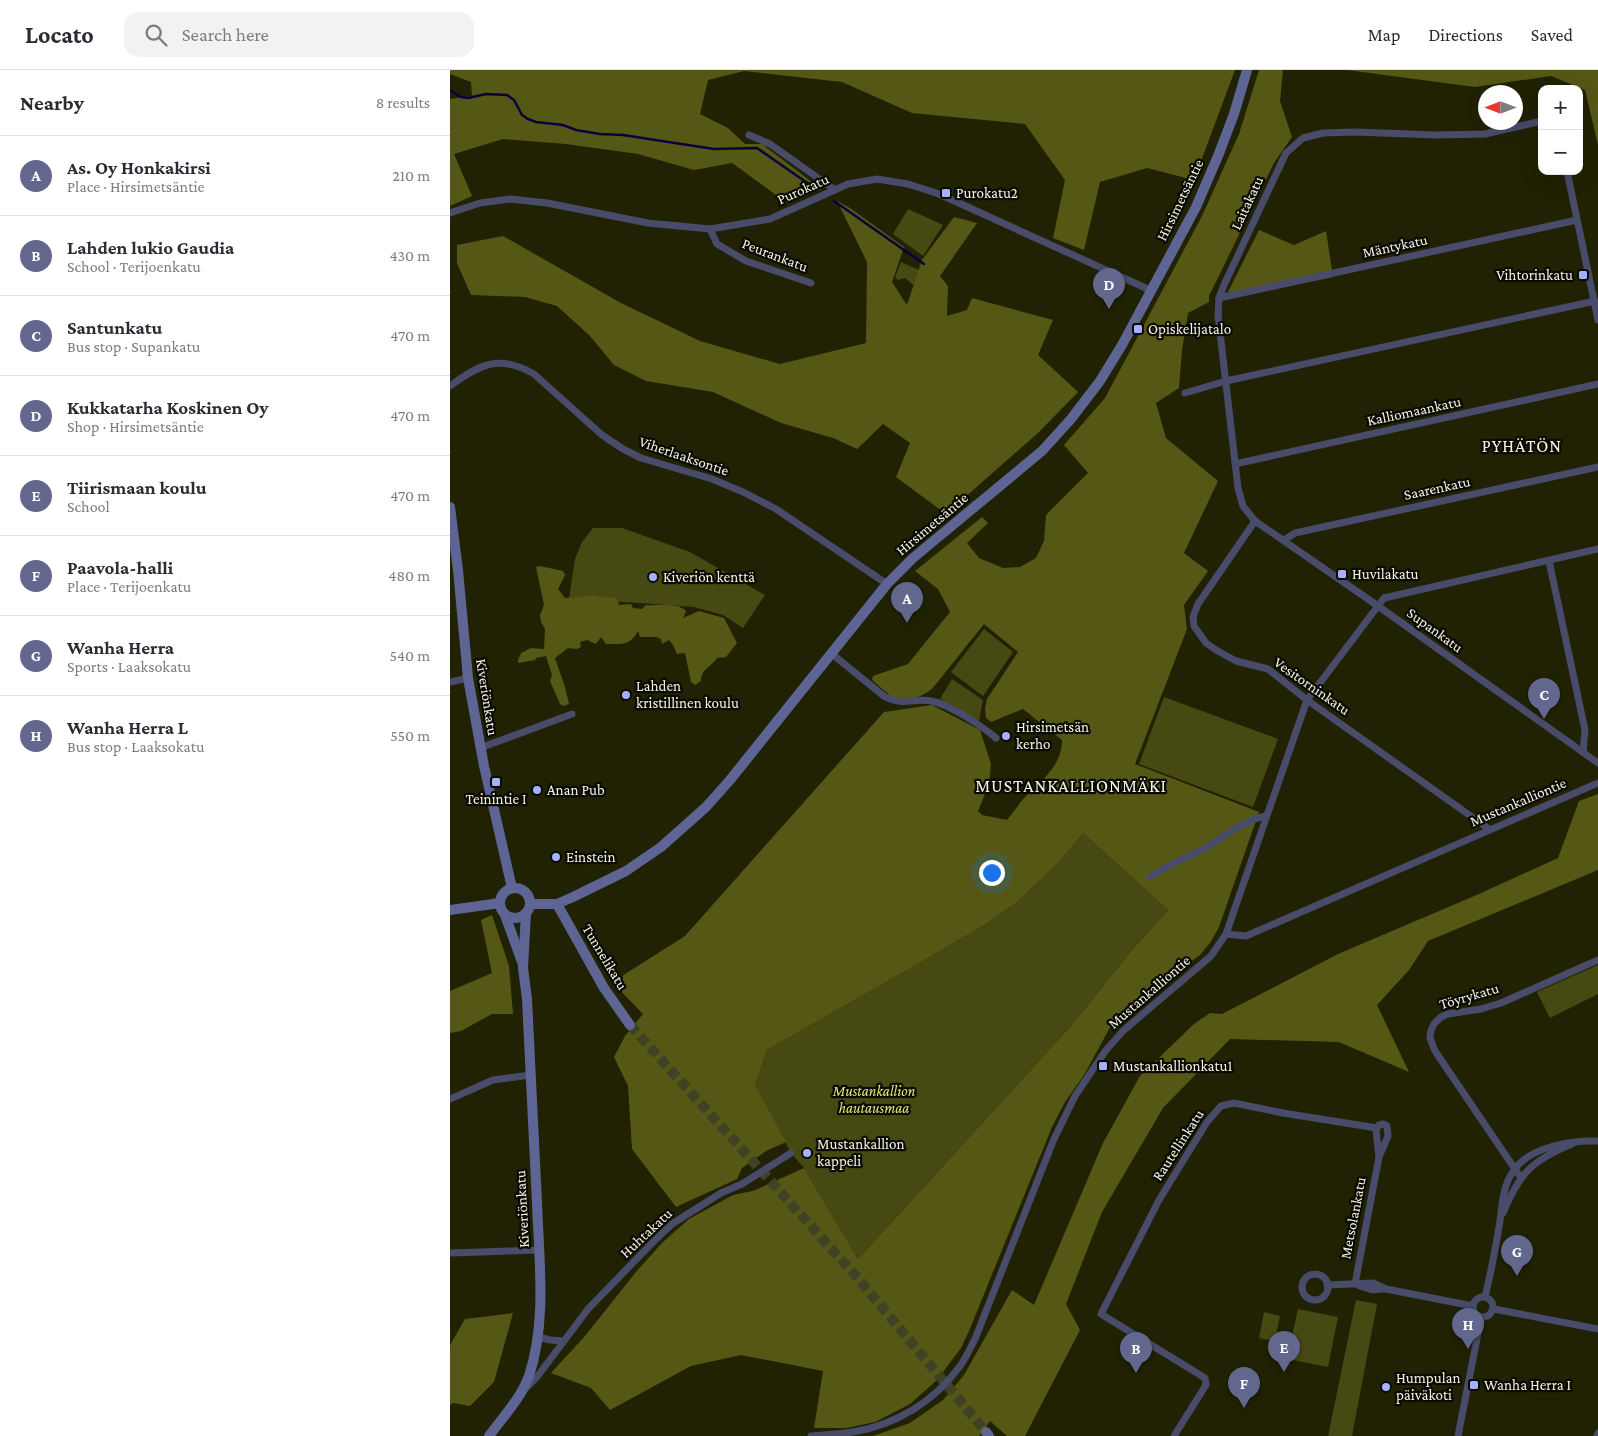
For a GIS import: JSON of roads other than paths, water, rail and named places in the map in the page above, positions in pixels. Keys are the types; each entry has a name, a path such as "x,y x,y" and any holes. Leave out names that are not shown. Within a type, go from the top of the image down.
{"street":[{"name":"Hirsimetsäntie","path":"528,908 556,904 626,871 661,847 706,807 730,780 887,584 913,558 1042,451 1071,419 1100,381 1122,345 1150,290 1196,208 1221,148 1247,70"},
{"name":"Laitakatu","path":"1255,521 1243,506 1238,488 1218,315 1219,298 1286,152 1303,138 1323,133 1485,134 1538,122"},
{"path":"749,135 770,144 835,190"},
{"path":"1568,175 1598,320"},
{"name":"Purokatu","path":"450,213 480,203 510,199 547,203 648,224 710,229 770,218 848,184 877,179 908,184 938,194 1150,290"},
{"name":"Mäntykatu","path":"1219,298 1577,220"},
{"name":"Peurankatu","path":"710,229 717,244 746,261 811,283"},
{"path":"1185,393 1226,381 1594,301"},
{"name":"Viherlaaksontie","path":"450,386 470,371 481,366 494,363 522,367 534,374 602,435 623,449 641,458 712,479 743,492 776,509 887,584"},
{"name":"Kalliomaankatu","path":"1235,464 1598,384"},
{"name":"Saarenkatu","path":"1284,540 1295,533 1598,467"},
{"name":"Kiveriönkatu","path":"450,507 468,678 480,748 512,888"},
{"name":"Supankatu","path":"1255,521 1598,763"},
{"name":"Vesitorninkatu","path":"1255,521 1198,604 1193,616 1194,626 1206,643 1236,661 1268,669 1307,700 1489,829"},
{"path":"1226,934 1307,700 1384,598 1598,549"},
{"path":"1549,561 1585,730 1582,752"},
{"path":"832,654 885,697 894,702 924,700 941,704 982,726 996,738"},
{"path":"450,682 468,678"},
{"path":"480,748 572,714"},
{"name":"Mustankalliontie","path":"811,1436 855,1432 888,1423 917,1409 940,1390 960,1366 975,1339 1054,1139 1076,1096 1106,1050 1124,1030 1211,956 1226,934 1246,936 1598,782"},
{"path":"1150,877 1215,842 1254,818 1266,816"},
{"path":"512,888 516,888 528,895 528,908 518,918 505,915 500,908 503,894 512,888"},
{"path":"450,910 500,903"},
{"name":"Tunnelikatu","path":"556,904 604,988 630,1025"},
{"name":"Kiveriönkatu","path":"489,1436 522,1392 535,1355 538,1337 539,1250 524,968 528,908"},
{"name":"Kiveriönkatu","path":"505,915 524,968"},
{"name":"Töyrykatu","path":"1521,1178 1435,1051 1430,1038 1431,1030 1436,1021 1448,1014 1481,1009 1500,1003 1598,960"},
{"path":"450,1099 493,1080 530,1075"},
{"name":"Rautellinkatu","path":"1174,1436 1206,1384 1205,1378 1101,1314 1159,1200 1207,1122 1220,1106 1234,1103 1377,1128"},
{"name":"Metsolankatu","path":"1355,1284 1379,1157 1377,1128 1383,1124 1387,1126 1388,1131 1386,1143 1379,1157"},
{"path":"1500,1220 1515,1187 1529,1168 1549,1154 1580,1141"},
{"path":"1485,1297 1502,1200 1514,1169 1524,1160 1547,1148 1566,1142 1598,1141"},
{"name":"Huhtakatu","path":"522,1392 537,1377 588,1309 672,1224 721,1193 742,1184 791,1152"},
{"path":"450,1253 539,1250"},
{"path":"1327,1285 1355,1284 1372,1290 1386,1289 1473,1306"},
{"path":"1485,1297 1490,1299 1494,1309 1487,1318 1481,1318 1476,1315 1473,1306 1475,1301 1485,1297"},
{"path":"1494,1309 1598,1329"},
{"path":"1458,1436 1481,1318"},
{"path":"538,1337 564,1341"}],"waterway":[{"path":"450,90 461,97 468,98 486,94 507,95 514,100 522,115 528,119 536,122 563,125 576,130 714,149 757,148 816,189"},
{"path":"834,201 924,264"}],"tunnel":[{"path":"630,1025 856,1276 986,1432"}],"place":[{"name":"Purokatu2","path":"946,193"},
{"name":"Vihtorinkatu","path":"1583,275"},
{"name":"Kukkatarha Koskinen Oy","path":"1109,309"},
{"name":"Opiskelijatalo","path":"1138,329"},
{"name":"Huvilakatu","path":"1342,574"},
{"name":"Kiveriön kenttä","path":"653,577"},
{"name":"As. Oy Honkakirsi","path":"907,623"},
{"name":"Lahden kristillinen koulu","path":"626,695"},
{"name":"Santunkatu","path":"1544,719"},
{"name":"Hirsimetsän kerho","path":"1006,736"},
{"name":"Teinintie I","path":"496,782"},
{"name":"Anan Pub","path":"537,790"},
{"name":"Einstein","path":"556,857"},
{"name":"Mustankallionkatu1","path":"1103,1066"},
{"name":"Mustankallion kappeli","path":"807,1153"},
{"name":"Wanha Herra","path":"1517,1276"},
{"name":"Wanha Herra L","path":"1468,1349"},
{"name":"Tiirismaan koulu","path":"1284,1372"},
{"name":"Lahden lukio Gaudia","path":"1136,1373"},
{"name":"Wanha Herra I","path":"1474,1385"},
{"name":"Humpulan päiväkoti","path":"1386,1387"},
{"name":"Paavola-halli","path":"1244,1408"}],"district":[{"name":"PYHÄTÖN","path":"1522,446"},
{"name":"MUSTANKALLIONMÄKI","path":"1071,786"}],"park label":[{"name":"Mustankallion hautausmaa","path":"874,1100"}]}
